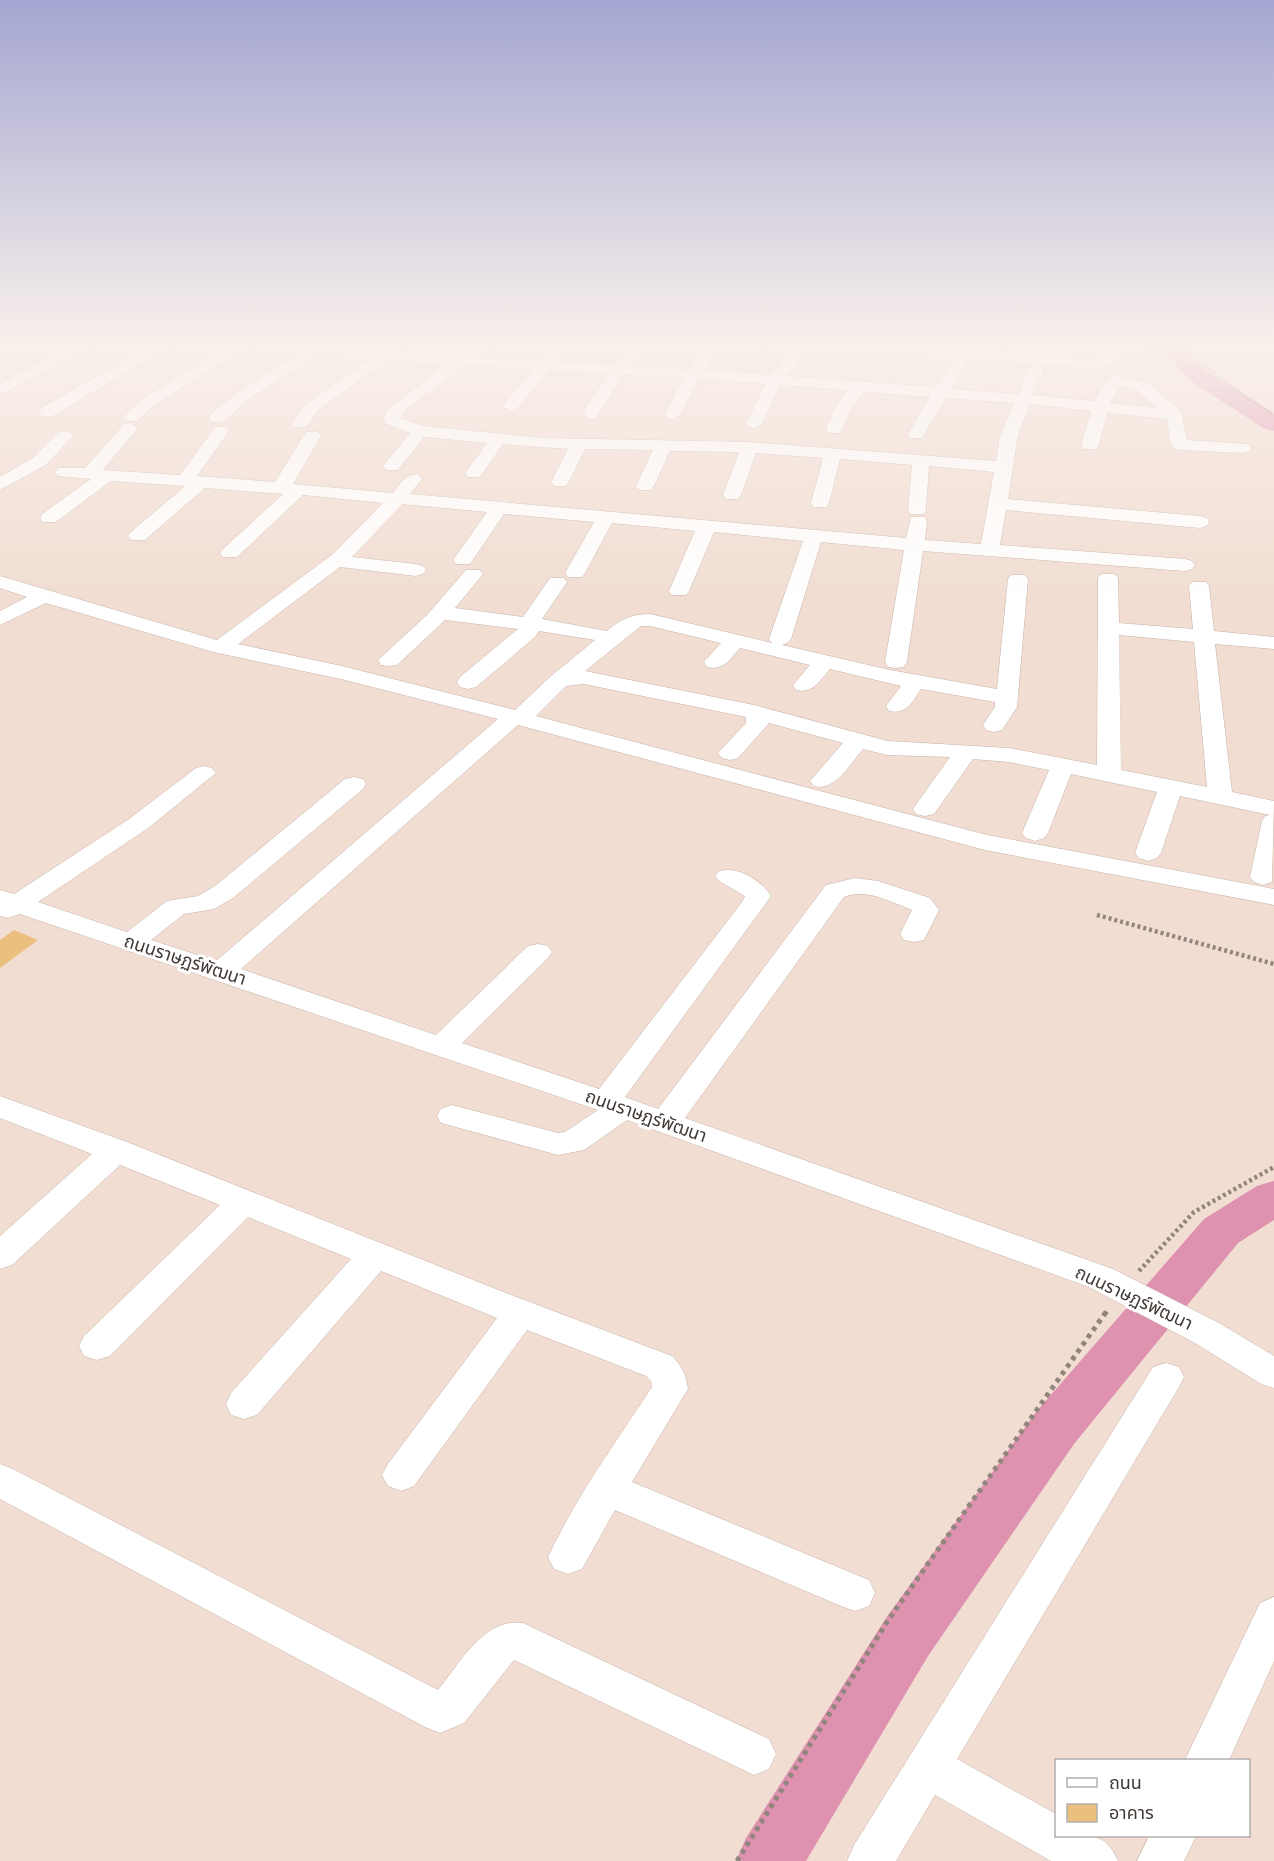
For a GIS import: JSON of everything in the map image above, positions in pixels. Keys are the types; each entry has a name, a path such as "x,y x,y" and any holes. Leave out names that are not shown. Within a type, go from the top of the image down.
{"street":[{"path":"49,518 99,474 127,429"},
{"path":"138,536 193,481 217,429"},
{"path":"415,429 498,439 579,444 749,447 1003,466"},
{"path":"916,434 919,429"},
{"path":"990,550 1003,466 1012,429"},
{"path":"1090,445 1094,429"},
{"path":"1177,429 1181,445 1242,448"},
{"path":"392,466 420,431"},
{"path":"0,485 40,461 64,436"},
{"path":"230,553 289,489 312,436"},
{"path":"474,473 498,439"},
{"path":"560,482 579,444"},
{"path":"645,486 664,445"},
{"path":"732,495 749,447"},
{"path":"820,503 833,452"},
{"path":"896,662 916,545 921,460"},
{"path":"0,471 19,475"},
{"path":"64,472 289,489 916,545 1185,565"},
{"path":"221,647 338,561 413,479"},
{"path":"998,504 1200,522"},
{"path":"389,660 422,634 442,613 498,509"},
{"path":"468,682 528,633 529,624 566,578 605,518"},
{"path":"679,591 707,526"},
{"path":"780,639 814,535"},
{"path":"338,561 416,570"},
{"path":"1108,578 1109,776"},
{"path":"994,725 1006,707 1018,579"},
{"path":"0,582 129,622 221,647 342,673 985,842 1268,887 1274,820"},
{"path":"1199,586 1220,796"},
{"path":"0,619 44,596"},
{"path":"442,613 578,630 612,638"},
{"path":"222,971 559,681 628,624 638,620 650,620 916,681 1006,697"},
{"path":"1108,628 1274,644"},
{"path":"715,662 735,640"},
{"path":"804,684 825,661"},
{"path":"559,681 584,678 754,712 857,741 887,747 1009,755 1274,808"},
{"path":"897,706 916,681"},
{"path":"730,753 757,725 759,718 754,712"},
{"path":"822,781 857,741"},
{"path":"925,808 967,751"},
{"path":"1035,833 1062,766"},
{"path":"6,906 138,824 204,773"},
{"path":"131,942 176,907 204,903 224,892 354,784"},
{"path":"1148,853 1171,787"},
{"path":"452,1116 558,1144 573,1142 615,1105 754,904 758,896 755,891 728,876"},
{"path":"664,1122 835,891 845,885 859,885 921,904 926,910 914,934"},
{"name":"ถนนราษฏร์พัฒนา","path":"6,906 222,971 664,1122 1108,1289 1207,1333 1274,1374"},
{"path":"441,1047 538,952"},
{"path":"0,1106 116,1150 519,1314 659,1366 668,1375 670,1389 607,1489 568,1557"},
{"path":"0,1256 116,1150"},
{"path":"97,1346 242,1203"},
{"path":"244,1404 374,1256"},
{"path":"401,1475 519,1314"},
{"path":"870,1861 1166,1377"},
{"path":"0,1480 440,1713 449,1709 500,1646 510,1640 523,1642 754,1754"},
{"path":"607,1489 855,1593"},
{"path":"1209,1759 1274,1616"},
{"path":"927,1766 1095,1861"},
{"path":"1160,1861 1172,1837"}],"path":[{"path":"1097,915 1274,964"},
{"path":"1135,1275 1194,1212 1274,1167"},
{"path":"737,1861 889,1619 1108,1289"}],"building":[{"path":"14,930 38,940 0,968 0,940"}],"waterway":[{"path":"769,1861 907,1637 1055,1428 1221,1231 1274,1198"}]}
